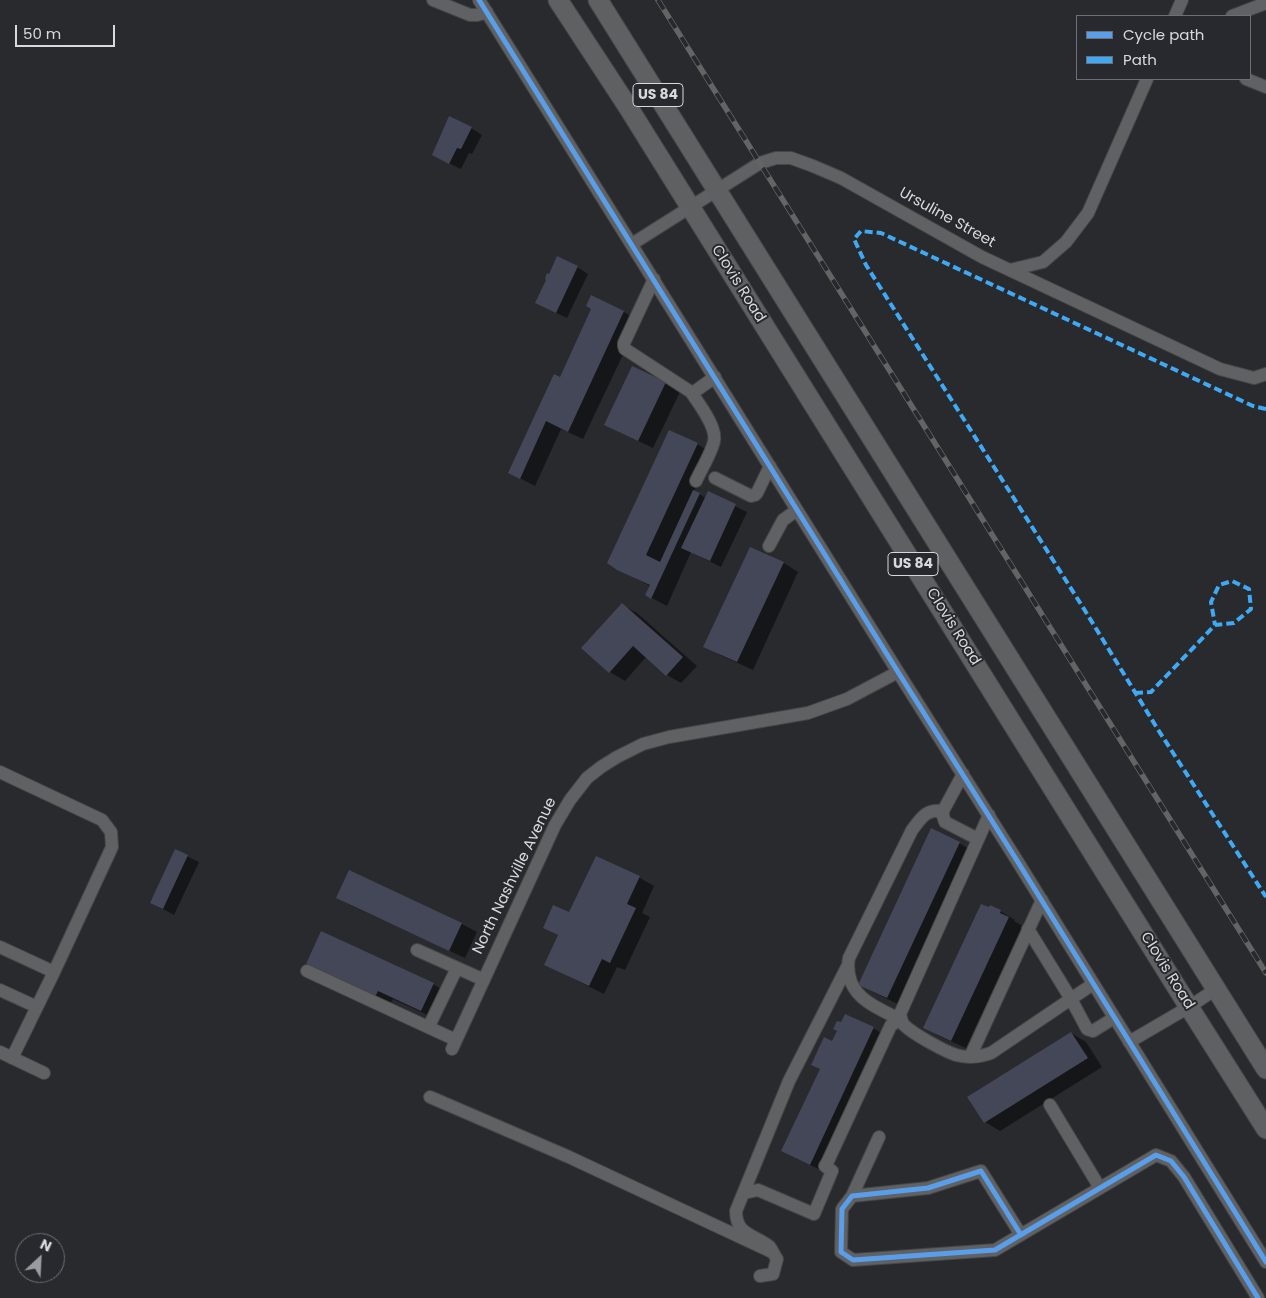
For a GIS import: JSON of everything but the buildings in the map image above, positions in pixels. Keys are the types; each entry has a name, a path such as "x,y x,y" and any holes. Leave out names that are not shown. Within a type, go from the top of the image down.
{"highway":[{"name":"Clovis Road","path":"558,0 628,107 1266,1129"},
{"name":"Clovis Road","path":"598,0 1266,1069"}],"street":[{"path":"433,0 470,15 487,12"},
{"path":"479,0 1266,1262"},
{"path":"1175,15 1182,0"},
{"path":"1235,15 1266,3"},
{"path":"1010,270 1043,262 1066,242 1088,213 1147,80"},
{"path":"1248,80 1266,87"},
{"name":"Ursuline Street","path":"632,244 760,163 776,158 791,158 841,178 982,257 1220,370 1260,376"},
{"path":"654,279 624,346 625,349 691,392 707,418 714,434 714,443 696,481"},
{"path":"691,392 694,392 715,377"},
{"path":"714,478 751,496 757,492 770,466"},
{"path":"768,546 783,520 797,510"},
{"name":"North Nashville Avenue","path":"432,1029 454,1045 555,825 570,800 587,778 601,767 635,748 669,737 808,713 825,708 847,699 898,672"},
{"path":"0,772 102,820 111,832 112,847 12,1058"},
{"path":"962,774 943,811 943,816 945,822 978,839"},
{"path":"760,1276 773,1274 777,1259 770,1247 740,1228 736,1222 736,1211 789,1082 847,967 849,958 912,830 928,812 934,810 943,811"},
{"path":"901,1020 900,1014 989,815"},
{"path":"970,1057 1042,900"},
{"path":"1028,929 1087,1029 1093,1031 1114,1018"},
{"path":"0,947 54,972"},
{"path":"417,950 484,980"},
{"path":"847,967 854,988 860,997 901,1020 926,1040 955,1054 970,1057 991,1053 1093,984"},
{"path":"432,1029 430,1024 457,968"},
{"path":"307,971 432,1029"},
{"path":"1129,1042 1189,1008 1216,989"},
{"path":"0,990 37,1007"},
{"path":"744,1193 758,1190 814,1214 832,1171 825,1166 891,1025 901,1020"},
{"path":"0,1052 44,1073"},
{"path":"430,1097 569,1157 772,1252"},
{"path":"1050,1105 1100,1188"},
{"path":"879,1137 852,1196 842,1209 841,1252 853,1260 995,1250 1156,1155 1171,1161 1184,1177 1258,1298"},
{"path":"852,1196 928,1188 981,1171 1021,1234"}],"railway":[{"path":"658,0 1266,973"}],"marked path":[{"path":"1266,409 1253,406 881,233 861,231 854,239 866,265 1084,609 1157,728 1266,897"},
{"path":"1135,693 1151,692 1215,625 1234,623 1251,609 1249,589 1232,581 1219,585 1211,602 1215,625"}],"cycle path":[{"path":"479,0 1266,1262"},
{"path":"1021,1235 981,1171 928,1188 852,1196 842,1209 841,1252 853,1260 995,1250 1156,1155 1171,1161 1184,1177 1258,1298"}]}
